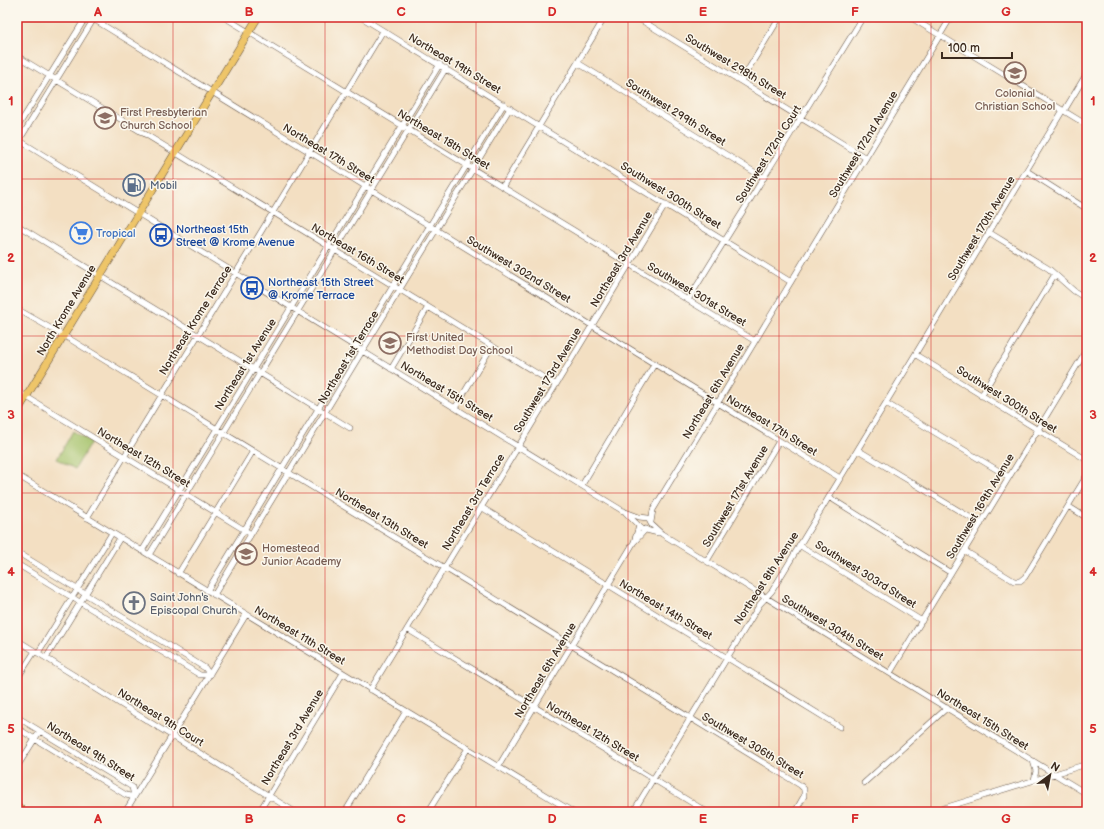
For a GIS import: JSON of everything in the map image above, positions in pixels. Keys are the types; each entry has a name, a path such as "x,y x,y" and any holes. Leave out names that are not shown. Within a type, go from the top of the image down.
{"highway":[{"name":"North Krome Avenue","path":"17,412 258,17"},
{"path":"17,807 25,812"}],"street":[{"path":"17,128 86,17"},
{"name":"Northeast 18th Street","path":"224,17 629,264"},
{"name":"Northeast 19th Street","path":"361,17 539,126"},
{"path":"503,186 605,17"},
{"name":"Southwest 298th Street","path":"636,17 866,158"},
{"path":"741,81 780,17"},
{"name":"Southwest 172nd Court","path":"688,300 726,241 863,17"},
{"path":"910,17 1087,125"},
{"name":"Southwest 172nd Avenue","path":"791,282 952,17"},
{"path":"18,141 93,18"},
{"name":"Northeast 17th Street","path":"93,18 212,93 436,230"},
{"name":"Northeast Krome Terrace","path":"87,518 384,31"},
{"name":"Northeast 16th Street","path":"17,56 175,154 428,307"},
{"name":"Southwest 299th Street","path":"578,63 764,178"},
{"name":"Northeast 1st Avenue","path":"142,551 440,64"},
{"name":"Northeast 1st Avenue","path":"149,555 446,68"},
{"name":"Southwest 170th Avenue","path":"916,355 1087,73"},
{"name":"Northeast 1st Terrace","path":"208,591 504,104"},
{"name":"Northeast 1st Terrace","path":"214,595 510,108"},
{"name":"Southwest 300th Street","path":"539,126 791,282"},
{"name":"Northeast 15th Street","path":"18,141 582,485 623,511 639,526"},
{"path":"1027,171 1087,209"},
{"name":"Northeast 3rd Avenue","path":"592,324 666,204"},
{"path":"17,225 350,428"},
{"name":"Southwest 302nd Street","path":"436,230 592,324"},
{"path":"990,233 1055,274 1074,291 1087,299"},
{"name":"Southwest 301st Street","path":"629,264 755,341"},
{"path":"981,396 1055,274"},
{"name":"Northeast 6th Avenue","path":"644,518 653,510 791,282"},
{"path":"391,369 428,307 556,385"},
{"name":"Northeast 13th Street","path":"17,309 690,718"},
{"name":"Northeast 17th Street","path":"592,324 840,478"},
{"name":"Southwest 173rd Avenue","path":"518,447 592,324"},
{"path":"455,408 492,346"},
{"name":"Southwest 169th Avenue","path":"890,673 1087,349"},
{"name":"Southwest 300th Street","path":"916,355 1087,460"},
{"name":"Northeast 8th Avenue","path":"632,812 916,355"},
{"path":"582,485 655,364"},
{"name":"Northeast 12th Street","path":"17,391 251,534"},
{"path":"886,403 1009,477"},
{"name":"Southwest 171st Avenue","path":"707,561 779,441"},
{"name":"Northeast 3rd Terrace","path":"444,568 518,447"},
{"path":"858,450 980,524"},
{"path":"178,574 253,452"},
{"name":"Northeast 11th Street","path":"17,475 572,812"},
{"path":"964,551 1014,581 1020,581 1025,576 1087,475"},
{"path":"829,497 951,573"},
{"path":"1068,506 1087,518"},
{"name":"Northeast 14th Street","path":"481,507 840,727"},
{"name":"Northeast 6th Avenue","path":"651,523 653,510"},
{"name":"Northeast 15th Street","path":"623,511 644,518"},
{"path":"662,534 648,518 639,520 639,526 662,534 766,598"},
{"path":"646,529 651,523"},
{"name":"Northeast 6th Avenue","path":"634,542 639,526"},
{"name":"Northeast 6th Avenue","path":"498,767 634,542 646,529"},
{"path":"17,679 37,652 78,589 112,533"},
{"path":"46,658 120,538"},
{"name":"Southwest 303rd Street","path":"799,545 922,621"},
{"path":"17,552 205,668 210,675"},
{"path":"17,564 200,675 210,675"},
{"path":"370,690 444,568"},
{"name":"Southwest 304th Street","path":"766,598 890,673"},
{"path":"125,812 246,615"},
{"path":"136,636 141,628"},
{"name":"Northeast 12th Street","path":"407,629 708,812"},
{"name":"Northeast 9th Court","path":"17,640 295,812"},
{"name":"Northeast 3rd Avenue","path":"259,812 343,673"},
{"name":"Northeast 15th Street","path":"890,673 1087,794"},
{"path":"864,783 947,708"},
{"path":"345,812 406,711"},
{"name":"Northeast 9th Street","path":"17,717 132,787 134,798"},
{"name":"Southwest 306th Street","path":"690,718 804,789 804,796 795,812"},
{"name":"Northeast 9th Street","path":"17,728 126,795 134,798"},
{"path":"17,767 40,731"},
{"path":"428,812 468,748"},
{"path":"1032,760 1036,771 1034,780"},
{"path":"89,772 94,764"},
{"path":"931,812 1087,764"}],"green space":[{"path":"73,431 91,442 75,469 57,459"}],"place":[{"name":"Colonial Christian School","path":"1015,73"},
{"name":"First Presbyterian Church School","path":"105,118"},
{"name":"Mobil","path":"134,185"},
{"name":"Tropical","path":"81,233"},
{"name":"Northeast 15th Street @ Krome Avenue","path":"161,235"},
{"name":"Northeast 15th Street @ Krome Terrace","path":"252,288"},
{"name":"First United Methodist Day School","path":"390,343"},
{"name":"Homestead Junior Academy","path":"246,554"},
{"name":"Saint John's Episcopal Church","path":"134,603"}]}
